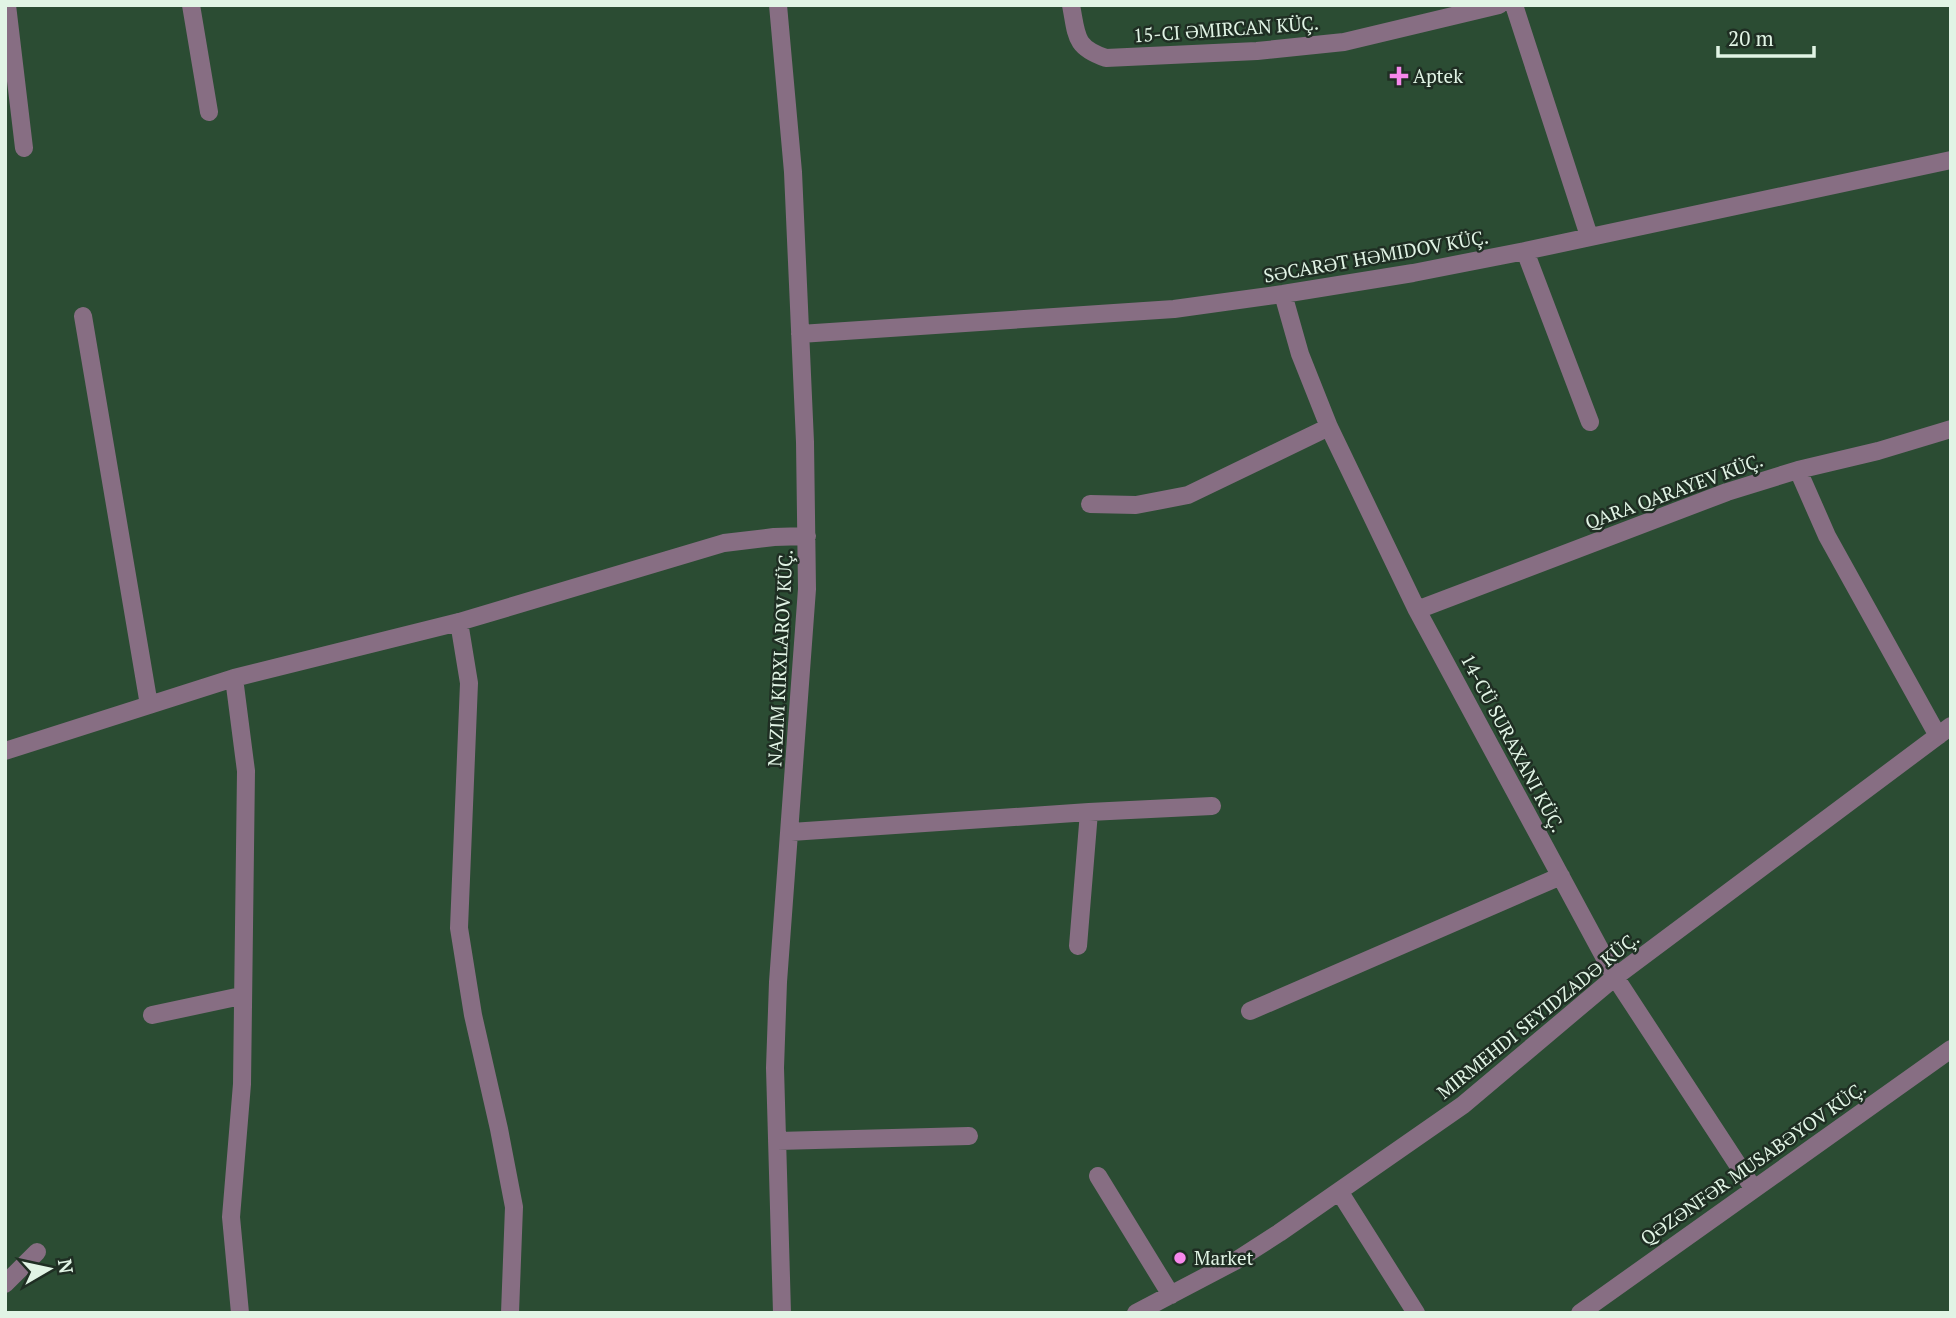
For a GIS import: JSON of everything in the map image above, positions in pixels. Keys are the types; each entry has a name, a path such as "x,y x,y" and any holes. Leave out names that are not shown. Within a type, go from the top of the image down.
{"street":[{"path":"7,5 24,148"},
{"path":"191,5 209,112"},
{"path":"778,5 793,172 807,536 807,589 778,982 775,1068 782,1313"},
{"name":"15-CI ƏMIRCAN KÜÇ.","path":"1071,5 1077,37 1087,51 1106,58 1257,51 1344,42 1499,5"},
{"path":"1514,5 1589,236"},
{"name":"SƏCARƏT HƏMIDOV KÜÇ.","path":"800,334 1174,309 1283,294 1525,251 1951,160"},
{"path":"1525,251 1590,422"},
{"path":"1283,294 1300,354 1329,427 1417,610 1615,977 1753,1188"},
{"path":"83,316 149,705"},
{"path":"1090,504 1136,505 1188,495 1329,427"},
{"name":"QARA QARAYEV KÜÇ.","path":"1417,610 1727,492 1951,429"},
{"path":"1798,470 1826,536 1945,731"},
{"path":"5,751 234,678 459,622 724,543 807,536"},
{"path":"459,622 469,683 459,928 473,1015 514,1207 510,1313"},
{"path":"234,678 246,771 241,996 242,1084 231,1217 240,1313"},
{"name":"MIRMEHDI SEYIDZADƏ KÜÇ.","path":"1136,1313 1237,1260 1463,1105 1615,977 1945,731"},
{"path":"791,832 1212,806"},
{"path":"1078,946 1089,812"},
{"path":"1250,1011 1561,876"},
{"path":"152,1015 241,996"},
{"name":"QƏZƏNFƏR MUSABƏYOV KÜÇ.","path":"1580,1313 1951,1049"},
{"path":"777,1141 969,1136"},
{"path":"1098,1176 1171,1295"},
{"path":"1339,1191 1416,1313"},
{"path":"5,1284 37,1252"}],"place":[{"name":"Aptek","path":"1399,76"},
{"name":"Market","path":"1180,1258"}]}
